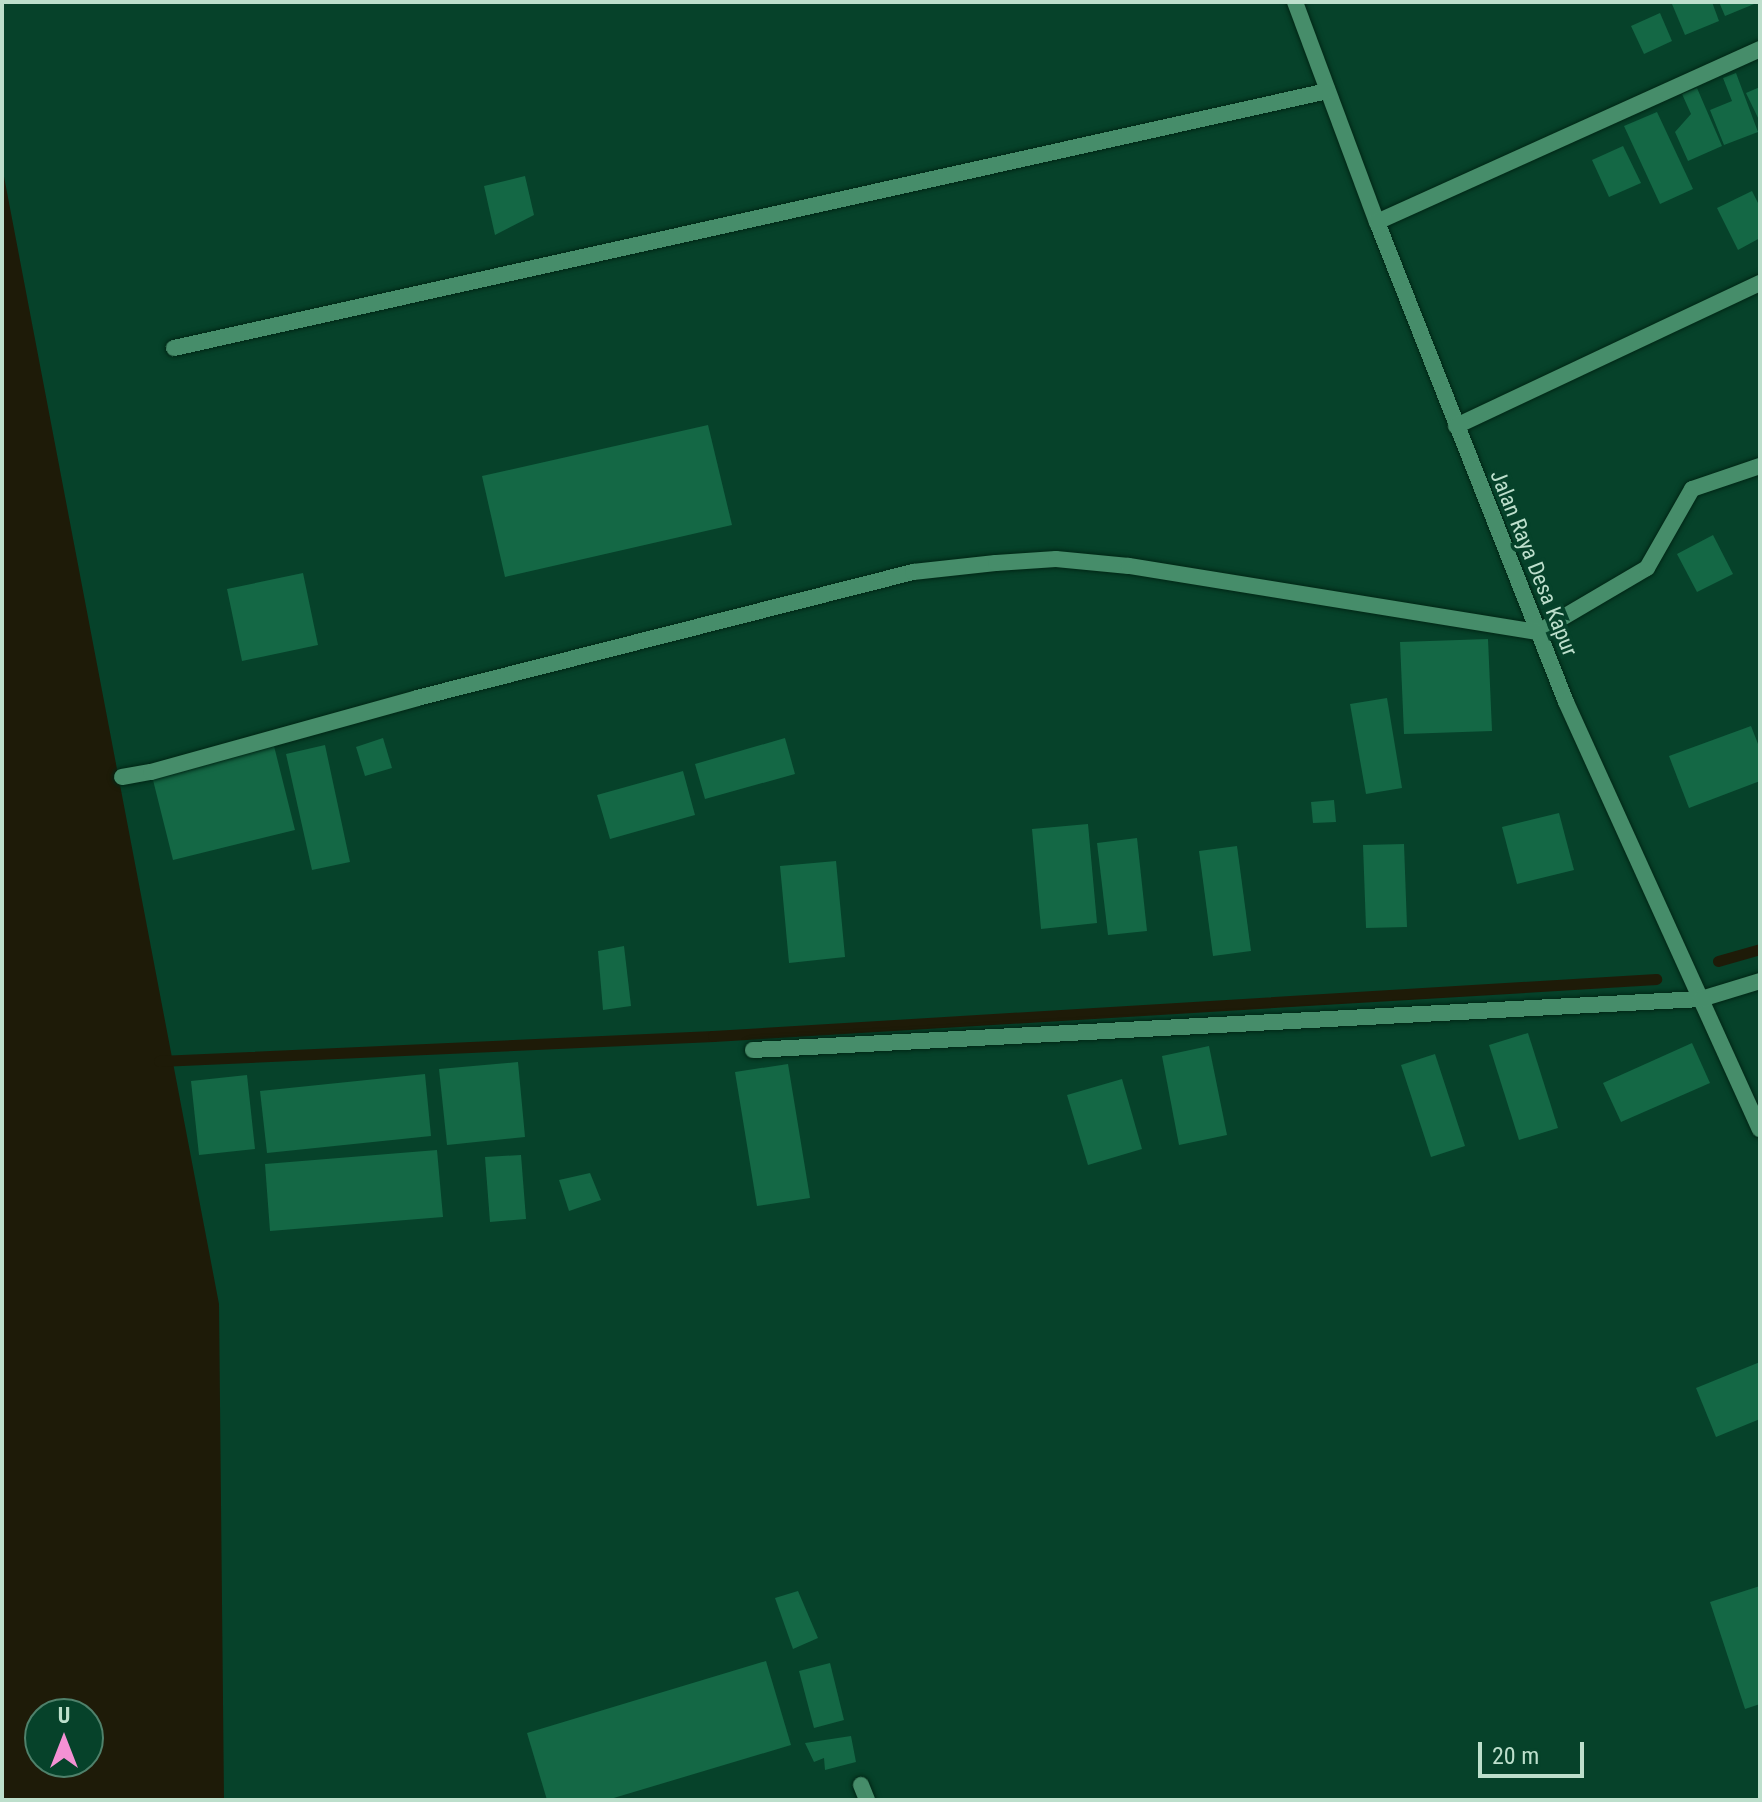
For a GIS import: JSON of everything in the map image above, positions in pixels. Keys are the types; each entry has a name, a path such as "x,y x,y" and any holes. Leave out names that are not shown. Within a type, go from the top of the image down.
{"street":[{"name":"Jalan Raya Desa Kapur","path":"1295,2 1377,222 1538,632 1760,1129"},
{"path":"1377,222 1760,49"},
{"path":"174,348 1328,91"},
{"path":"1456,426 1760,283"},
{"path":"122,777 151,772 417,698 897,576 996,563 1056,559 1129,566 1538,632 1647,568 1692,489 1760,466"},
{"path":"753,1050 1701,999 1760,981"}],"shaded area":[{"path":"2,166 219,1304 224,1800 2,1800"}],"building":[{"path":"1712,2 1719,21 1685,35 1672,4"},
{"path":"1719,2 1759,2 1725,16"},
{"path":"1660,13 1672,41 1644,54 1631,26"},
{"path":"1736,73 1758,132 1724,145 1710,110 1732,101 1723,78"},
{"path":"1760,87 1760,122 1746,93"},
{"path":"1697,88 1722,146 1688,161 1675,132 1691,114 1682,94"},
{"path":"1657,112 1693,189 1660,204 1624,126"},
{"path":"1623,146 1641,183 1609,197 1592,160"},
{"path":"525,176 534,215 495,235 484,186"},
{"path":"1752,191 1760,207 1760,238 1738,250 1717,208"},
{"path":"708,425 732,525 505,577 482,476"},
{"path":"1713,535 1733,574 1697,592 1677,554"},
{"path":"303,573 318,645 242,661 227,589"},
{"path":"1488,639 1492,731 1404,734 1400,642"},
{"path":"1387,698 1402,788 1366,794 1350,704"},
{"path":"1751,726 1760,749 1760,781 1689,808 1669,756"},
{"path":"383,738 392,768 365,776 356,747"},
{"path":"785,738 795,774 705,799 695,764"},
{"path":"273,742 295,830 173,860 151,772"},
{"path":"325,745 350,862 312,870 286,754"},
{"path":"683,771 695,815 610,839 597,795"},
{"path":"1334,800 1336,822 1313,823 1311,802"},
{"path":"1559,813 1574,870 1517,884 1502,827"},
{"path":"1088,824 1097,923 1041,929 1032,829"},
{"path":"1137,838 1147,931 1108,935 1097,843"},
{"path":"1404,844 1407,927 1366,928 1363,845"},
{"path":"1237,846 1251,951 1213,956 1199,851"},
{"path":"836,861 845,957 789,963 780,866"},
{"path":"624,946 631,1006 603,1010 598,951"},
{"path":"1528,1033 1558,1128 1519,1140 1489,1045"},
{"path":"1692,1043 1710,1083 1621,1122 1603,1083"},
{"path":"1209,1046 1227,1135 1179,1145 1162,1056"},
{"path":"1435,1054 1465,1146 1431,1157 1401,1065"},
{"path":"518,1062 525,1137 447,1145 439,1069"},
{"path":"788,1064 810,1198 757,1206 735,1072"},
{"path":"425,1074 431,1136 267,1153 260,1091"},
{"path":"247,1075 255,1149 199,1155 191,1081"},
{"path":"1122,1079 1142,1149 1088,1165 1067,1095"},
{"path":"437,1150 443,1217 270,1231 265,1164"},
{"path":"521,1155 526,1219 490,1222 485,1157"},
{"path":"590,1173 601,1200 569,1211 559,1180"},
{"path":"1760,1362 1760,1419 1716,1437 1696,1388"},
{"path":"1760,1586 1760,1704 1745,1709 1710,1602"},
{"path":"798,1591 818,1638 793,1649 775,1598"},
{"path":"766,1661 791,1745 607,1800 547,1800 527,1733"},
{"path":"830,1663 844,1720 814,1728 799,1671"},
{"path":"851,1736 856,1762 825,1770 824,1758 814,1762 805,1743"}],"waterway":[{"path":"1718,961 1760,949"},
{"path":"159,1061 713,1036 1656,979"}]}
